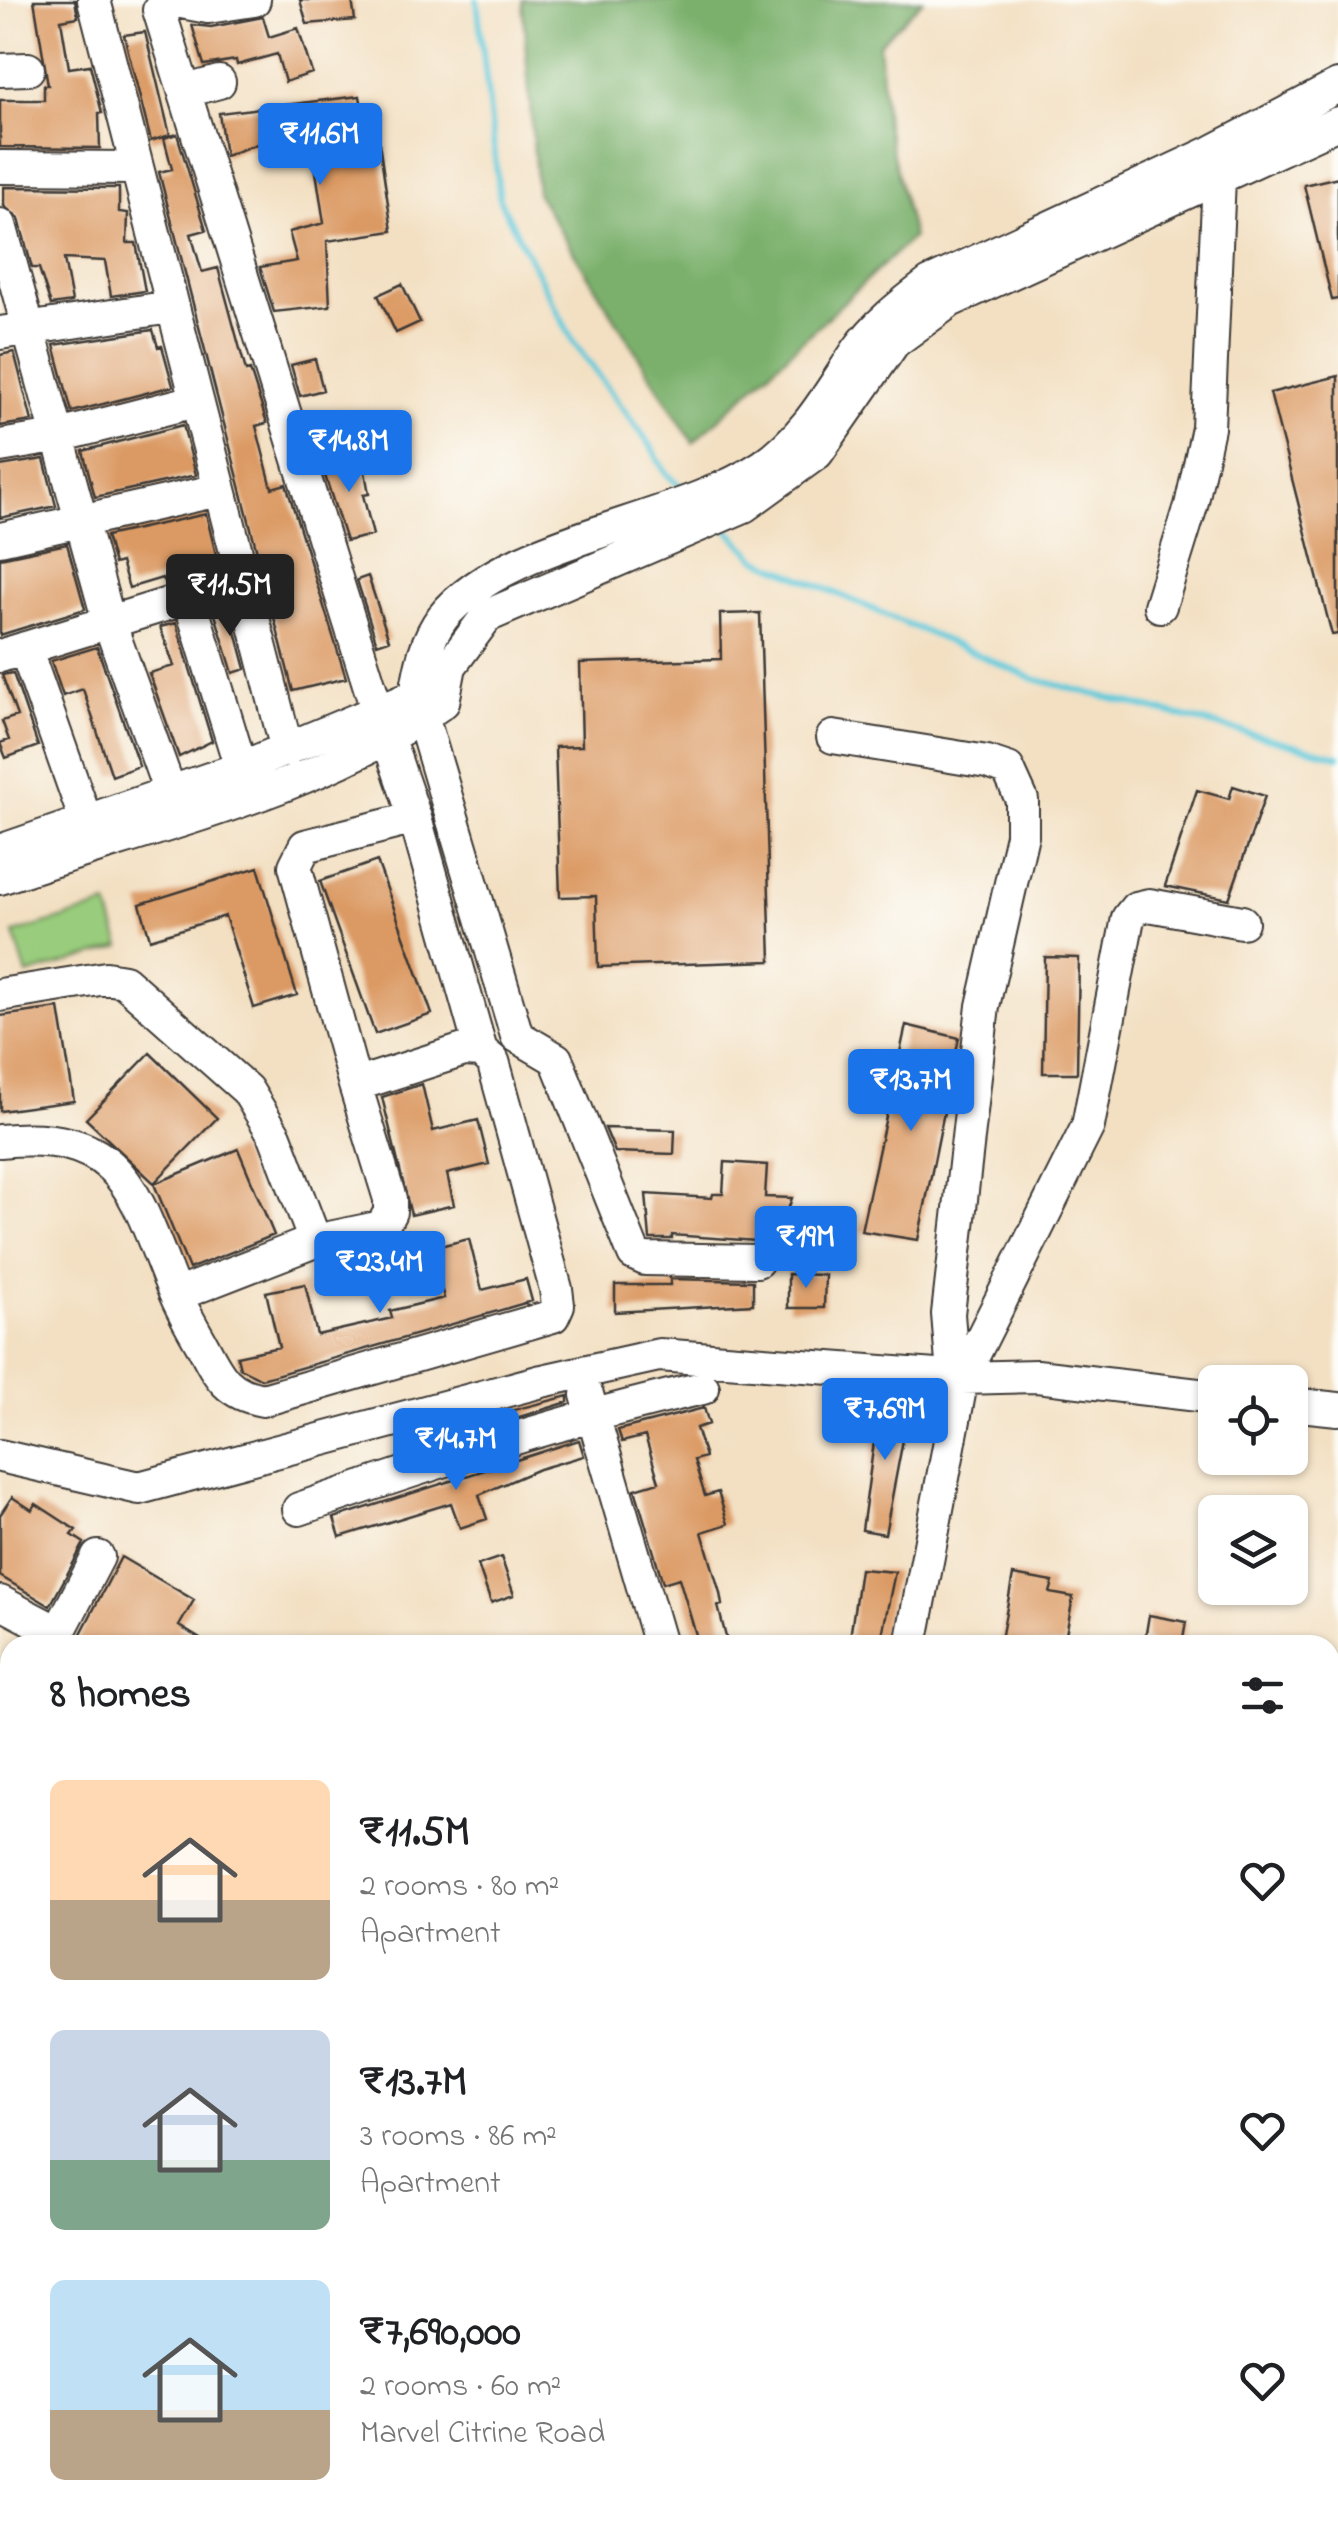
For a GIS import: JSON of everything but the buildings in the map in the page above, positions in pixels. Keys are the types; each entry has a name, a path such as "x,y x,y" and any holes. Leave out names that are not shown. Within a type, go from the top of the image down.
{"street":[{"path":"94,0 134,168 287,750"},
{"path":"0,1141 49,1140 81,1148 129,1181 176,1295 219,1376 230,1390 263,1400 526,1327 553,1316 558,1305 493,1062 482,1050 415,818 186,91 165,5 208,7 254,0"},
{"path":"186,91 219,82"},
{"path":"1215,165 1338,86"},
{"path":"758,1261 644,1259 634,1254 556,1058 517,1036 419,706 421,660 442,618 482,582 540,554 679,520 735,495 815,420 859,349 890,314 930,283 1215,165 1338,123"},
{"path":"1160,606 1191,506 1208,428 1215,165"},
{"path":"0,166 134,168"},
{"path":"2,240 14,331 55,437 108,622 170,792"},
{"path":"14,331 171,308"},
{"path":"0,446 55,437 195,401"},
{"path":"0,539 219,490"},
{"path":"86,821 13,652 242,582"},
{"path":"188,598 241,768"},
{"path":"0,878 256,792 419,706"},
{"path":"0,851 287,750 383,726"},
{"path":"833,738 987,762 1008,769 1022,800 1022,835 982,1006 948,1314 952,1363 963,1376"},
{"path":"176,1295 315,1241 382,1226 390,1212 390,1199 295,866 305,846 415,818"},
{"path":"912,1635 963,1376 1088,1126 1128,918 1136,908 1149,905 1242,922"},
{"path":"0,995 106,978 124,981 248,1090 276,1136 315,1241"},
{"path":"355,1086 453,1053 482,1050"},
{"path":"526,1327 542,1381"},
{"path":"0,1456 139,1488 580,1371 658,1355 963,1376 1038,1376 1198,1395"},
{"path":"580,1371 657,1635"},
{"path":"299,1509 593,1413 702,1388"},
{"path":"1308,1406 1338,1409"},
{"path":"58,1635 98,1558"},
{"path":"0,1602 50,1635"}],"green space":[{"path":"522,0 923,0 879,44 886,126 913,237 693,443 537,194"},
{"path":"108,905 121,947 27,975 14,933"}],"waterway":[{"path":"477,0 500,201 574,343 651,446 665,472 684,490"},
{"path":"723,525 757,559 1034,679 1338,756"}]}
